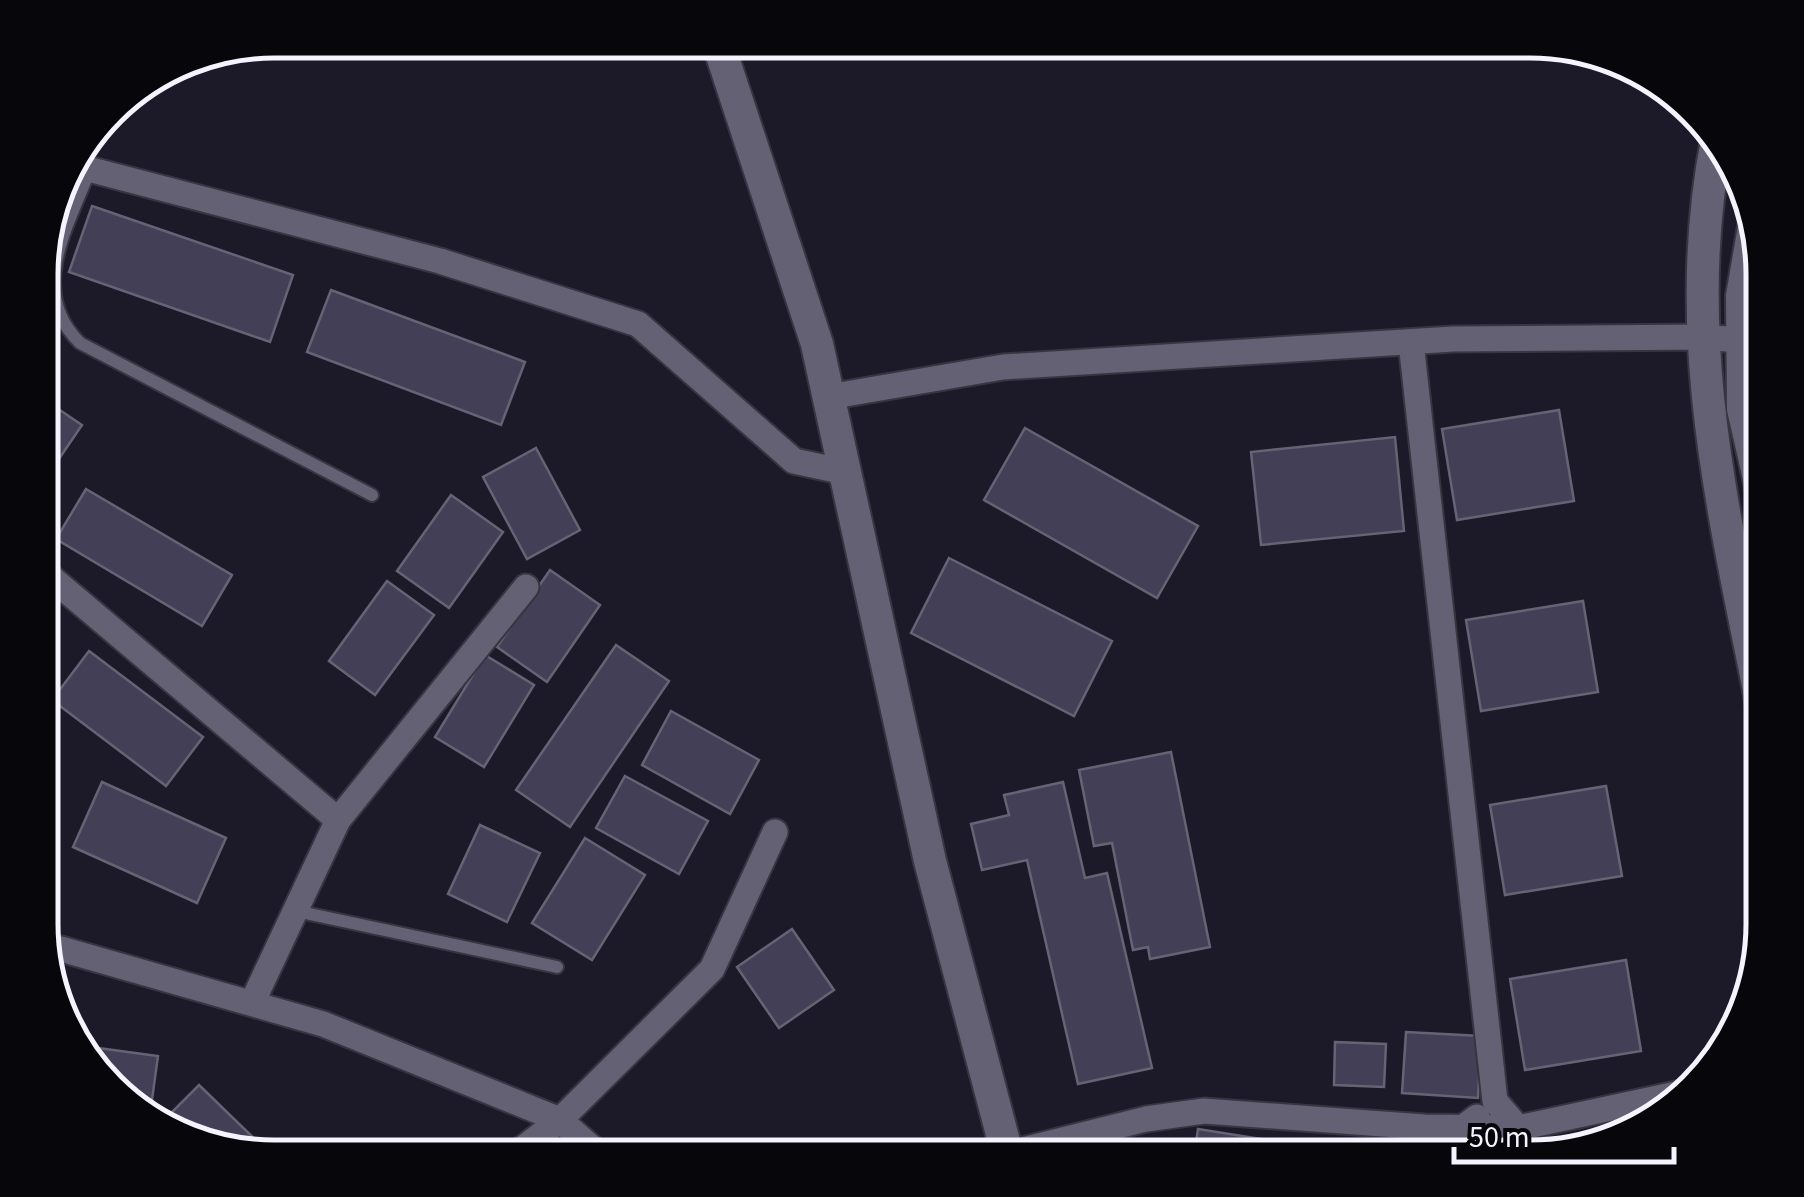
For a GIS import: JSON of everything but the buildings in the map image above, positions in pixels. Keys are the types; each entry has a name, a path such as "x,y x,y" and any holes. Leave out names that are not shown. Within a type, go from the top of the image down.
{"street":[{"path":"723,58 816,344 930,861 1003,1139"},
{"path":"1713,158 1708,182 1702,337 1708,432 1746,625"},
{"path":"85,168 440,261 638,324 794,461 845,472"},
{"path":"1746,273 1742,296 1746,312"},
{"path":"828,397 1004,367 1411,342 1746,340"},
{"path":"1411,342 1494,1101 1518,1128 1518,1139"},
{"path":"1746,388 1746,422"},
{"path":"58,584 338,820"},
{"path":"252,1004 338,820 526,586"},
{"path":"534,1140 560,1120 712,969 775,832"},
{"path":"59,947 324,1024 560,1120 582,1140"},
{"path":"1067,1139 1146,1119 1204,1111 1518,1128 1655,1099"},
{"path":"1465,1126 1494,1101"},
{"path":"1465,1126 1465,1139"}],"lane":[{"path":"58,309 70,334 80,343 372,495"},
{"path":"296,911 557,967"}]}
